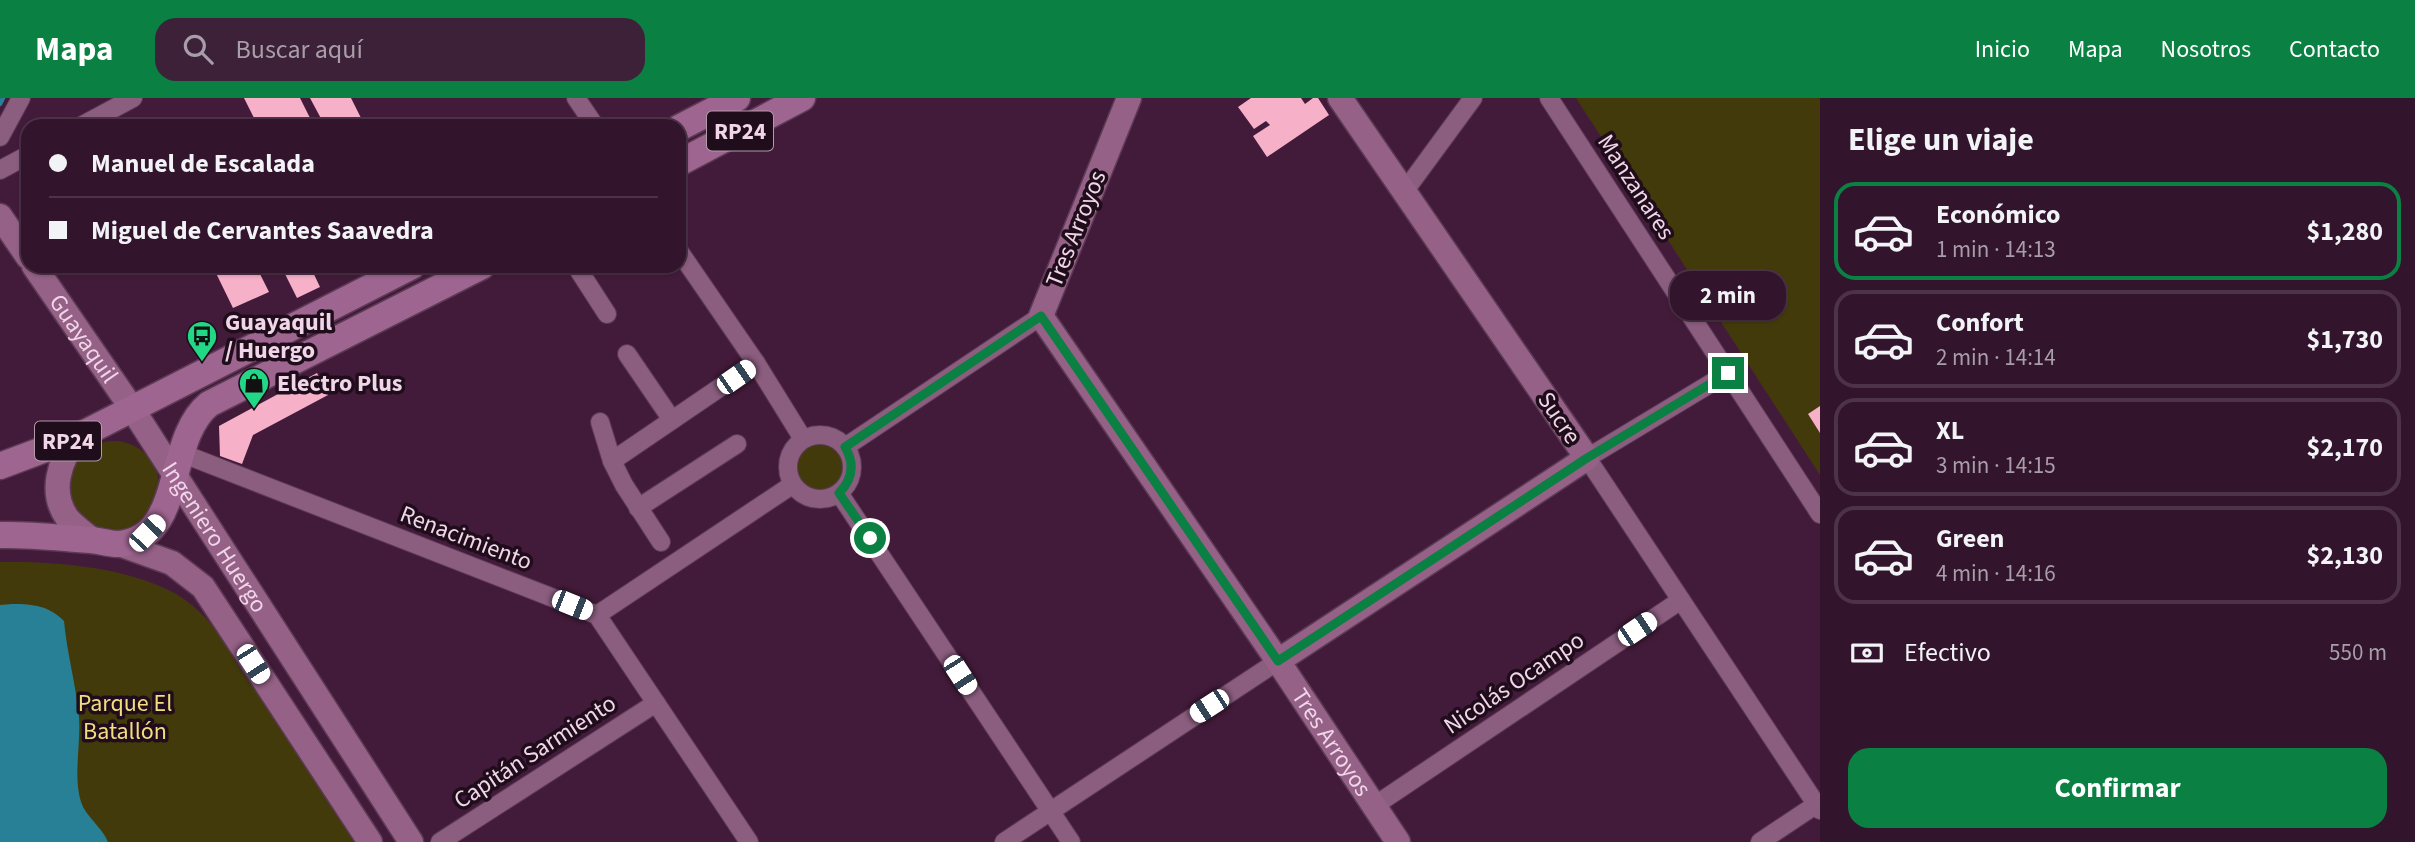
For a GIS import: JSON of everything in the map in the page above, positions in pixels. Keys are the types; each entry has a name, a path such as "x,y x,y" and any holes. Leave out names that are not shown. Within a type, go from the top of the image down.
{"main road":[{"name":"RP24","path":"686,124 737,98"},
{"name":"RP24","path":"686,159 802,98"},
{"name":"RP24","path":"0,466 77,437 133,410 398,273"},
{"path":"0,535 106,542 147,533 164,513 194,419 209,404 468,273"}],"street":[{"path":"0,137 20,98"},
{"path":"94,119 133,98"},
{"path":"576,98 590,119"},
{"name":"Tres Arroyos","path":"1129,98 1041,316 1278,661 1398,842"},
{"name":"Sucre","path":"1340,98 1587,458 1819,806"},
{"path":"1404,192 1474,98"},
{"name":"Manzanares","path":"1549,98 1820,514"},
{"path":"0,170 21,159"},
{"path":"0,216 21,247"},
{"path":"686,261 756,363 803,439"},
{"name":"Guayaquil","path":"39,273 133,410"},
{"path":"581,273 607,314"},
{"path":"845,447 1041,316"},
{"path":"627,354 672,419"},
{"path":"612,461 756,363"},
{"path":"1004,842 1587,458 1728,373"},
{"name":"Ingeniero Huergo","path":"133,410 178,463 411,842"},
{"path":"600,422 612,461 661,542"},
{"path":"821,434 838,440 845,447 850,456 851,477 839,493 823,500 814,499 798,492 792,485 788,475 789,455 803,439 821,434"},
{"name":"RP24","path":"77,437 65,453 58,472 60,500 69,520 106,542"},
{"path":"638,508 737,444"},
{"name":"Renacimiento","path":"178,463 597,615"},
{"path":"749,842 597,615 792,485"},
{"path":"839,493 1071,842"},
{"name":"Ingeniero Huergo","path":"106,542 172,563 203,587 370,842"},
{"name":"Nicolás Ocampo","path":"1374,806 1681,600"},
{"name":"Capitán Sarmiento","path":"440,842 656,703"},
{"path":"1760,842 1819,806"}],"green space":[{"path":"1576,98 1820,98 1820,475"},
{"path":"815,439 827,439 841,447 849,461 847,478 841,487 827,495 815,495 798,483 793,473 793,461 805,444"},
{"path":"114,441 131,444 146,454 156,469 159,486 156,503 146,518 131,528 114,531 97,528 82,518 72,503 69,486 72,469 82,454 97,444"},
{"name":"Parque El Batallón","path":"0,562 67,565 114,572 157,585 190,604 227,644 356,842 0,842"}],"water":[{"path":"0,605 41,607 64,621 79,717 79,792 83,807 108,842 0,842"}],"building":[{"path":"244,98 300,98 310,119 254,119"},
{"path":"310,98 351,98 362,119 321,119"},
{"path":"1251,98 1301,98 1305,104 1318,98 1329,115 1267,157 1253,136 1270,125 1266,121 1254,129 1238,107"},
{"path":"216,273 260,273 269,292 233,308"},
{"path":"284,273 313,273 320,287 297,298"},
{"path":"317,373 328,395 253,435 242,464 220,456 219,426"},
{"path":"1820,406 1820,433 1808,414"}],"waterway":[{"path":"0,104 3,98"}],"place":[{"name":"Guayaquil / Huergo","path":"202,363"},
{"name":"Electro Plus","path":"254,410"}],"route":[{"path":"870,538 839,493 847,486 851,477 852,466 845,447 1041,316 1278,661 1587,458 1728,373"}]}
